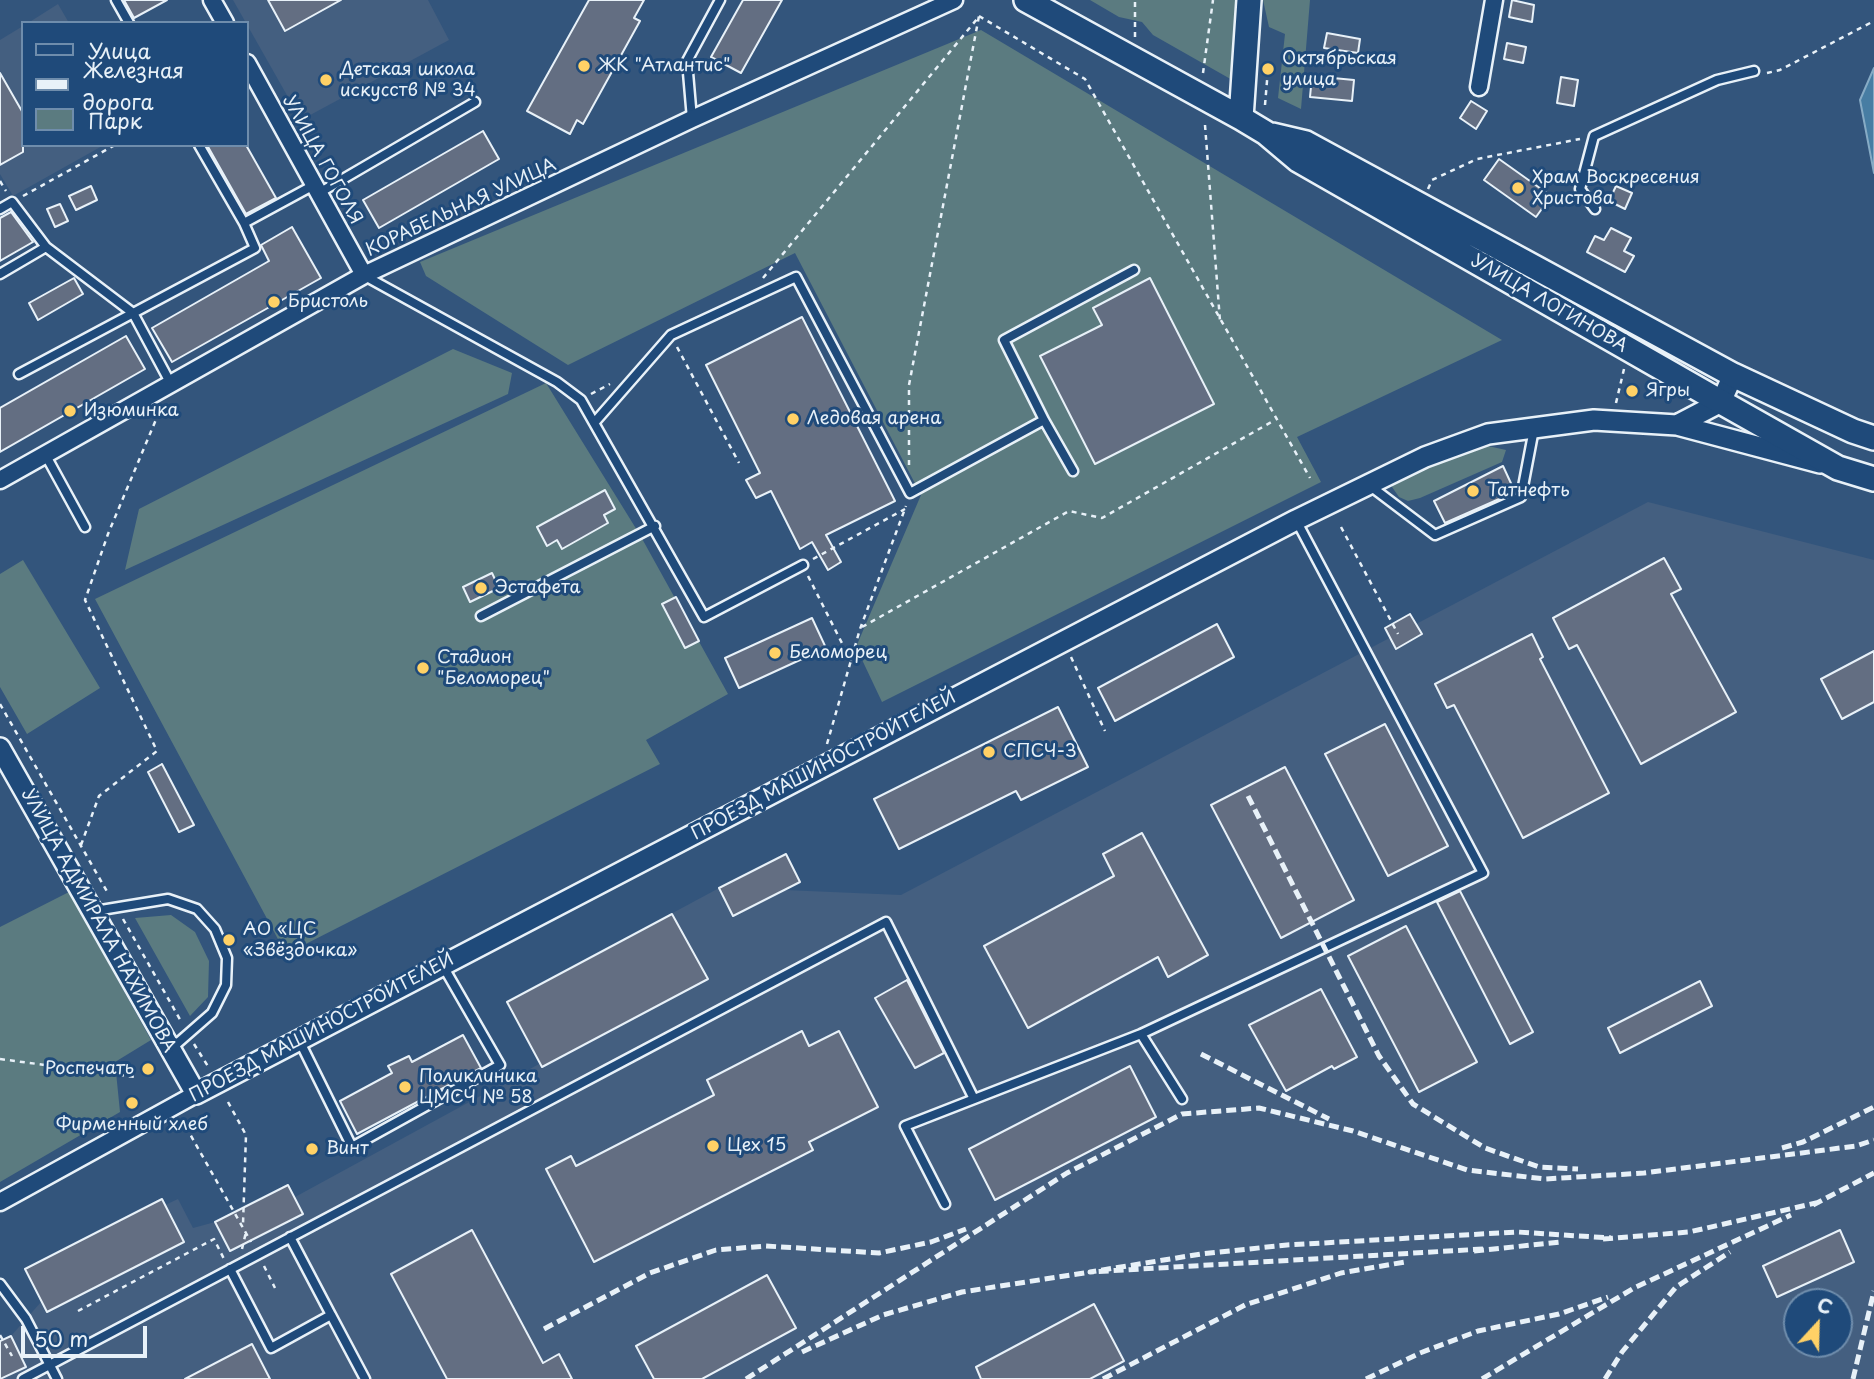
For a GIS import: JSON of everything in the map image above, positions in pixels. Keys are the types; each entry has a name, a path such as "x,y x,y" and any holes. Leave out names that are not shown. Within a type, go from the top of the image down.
{"main road":[{"name":"УЛИЦА ЛОГИНОВА","path":"1026,0 1241,118 1266,133 1298,160 1721,402 1838,468 1874,479"},
{"path":"1241,118 1249,0"},
{"name":"УЛИЦА ЛОГИНОВА","path":"1266,133 1306,143 1733,375 1863,435"}],"street":[{"path":"212,0 224,21"},
{"name":"КОРАБЕЛЬНАЯ УЛИЦА","path":"0,480 364,275 692,119 954,0"},
{"path":"1479,87 1494,0"},
{"name":"УЛИЦА ГОГОЛЯ","path":"248,65 364,275"},
{"path":"1677,425 1721,402 1733,375"},
{"name":"ПРОЕЗД МАШИНОСТРОИТЕЛЕЙ","path":"0,1202 298,1039 1296,520 1424,457 1476,439 1534,427 1594,419 1677,425 1838,468"},
{"name":"УЛИЦА АДМИРАЛА НАХИМОВА","path":"0,748 95,911 196,1094"}],"lane":[{"path":"116,0 128,21"},
{"path":"692,119 687,61 720,0"},
{"path":"1595,209 1580,189 1594,136 1717,80 1755,73"},
{"path":"244,223 316,189 475,102"},
{"path":"19,374 255,248 244,223 200,147"},
{"path":"0,209 12,202 46,247 133,313 171,384"},
{"path":"0,274 46,247"},
{"path":"1073,471 1004,340 1134,270"},
{"path":"364,275 557,383 581,400 655,526 704,617 803,565"},
{"path":"594,423 671,335 796,277 909,493 1044,420"},
{"path":"1369,485 1435,534 1521,497 1534,427"},
{"path":"45,454 85,527"},
{"path":"945,1204 905,1126 1141,1034 1483,873 1296,520"},
{"path":"481,616 655,526"},
{"path":"95,911 168,900 197,909 215,929 227,958 226,985 212,1013 170,1050"},
{"path":"23,1379 886,922 974,1099"},
{"path":"298,1039 352,1147 500,1065 442,965"},
{"path":"1141,1034 1182,1099"},
{"path":"290,1237 365,1379"},
{"path":"230,1269 271,1348 331,1315"},
{"path":"0,1284 26,1319 57,1379"}],"path":[{"path":"1135,0 1135,37"},
{"path":"1203,73 1213,0"},
{"path":"744,301 979,16"},
{"path":"979,16 1085,79 1310,478"},
{"path":"827,744 860,629 909,493 909,385 979,16"},
{"path":"1755,73 1780,71 1874,21"},
{"path":"1265,105 1268,69"},
{"path":"1205,125 1220,322"},
{"path":"1432,180 1477,159 1594,136"},
{"path":"12,202 111,147"},
{"path":"644,365 688,341"},
{"path":"677,347 739,463"},
{"path":"581,400 612,383"},
{"path":"81,845 99,796 157,751 85,600 108,534 171,384"},
{"path":"860,629 1069,511 1102,518 1275,420"},
{"path":"851,661 803,565 905,509"},
{"path":"1341,527 1398,634"},
{"path":"1064,641 1105,731"},
{"path":"0,704 209,1069"},
{"path":"0,1059 135,1077"},
{"path":"228,1102 246,1135 243,1226"},
{"path":"186,1127 251,1242"},
{"path":"242,1253 246,1232"},
{"path":"78,1311 214,1239 225,1261 233,1257"},
{"path":"264,1266 275,1288"},
{"path":"0,1335 12,1356"}],"shaded area":[{"name":"Детская школа искусств № 34","path":"233,0 428,0 449,40 301,120 248,26 248,21 245,21"},
{"path":"58,4 68,21 31,21"},
{"path":"21,27 21,147 100,147 13,196 0,174 0,40"},
{"path":"1874,68 1874,173 1860,100"},
{"path":"1648,502 1874,560 1874,1379 0,1379 0,1341 11,1336 41,1302 47,1312 184,1242 165,1205 178,1199 193,1228 215,1222 288,1185 295,1197 539,1064 507,1002 721,887 735,912 785,890 901,895"}],"green space":[{"path":"1090,0 1240,0 1234,81 1153,35 1142,22 1119,17"},
{"path":"1263,0 1310,0 1301,109 1278,98 1285,34 1269,27"},
{"path":"981,30 1502,340 1297,437 1321,482 882,702 856,647 921,495 795,253 568,365 426,276 420,262"},
{"path":"453,349 512,373 508,394 125,570 139,509"},
{"name":"Стадион \"Беломорец\"","path":"546,383 640,535 728,694 646,740 660,764 286,954 95,599"},
{"path":"1488,446 1506,450 1502,462 1408,501 1399,497 1392,487 1393,482 1455,454"},
{"path":"23,560 100,688 27,734 0,687 0,574"},
{"path":"69,892 151,1040 115,1062 120,1112 0,1182 0,927"},
{"path":"171,915 195,932 209,961 208,997 190,1016 135,918"}],"building":[{"path":"124,0 167,0 134,18"},
{"path":"268,0 341,0 285,31"},
{"name":"ЖК \"Атлантис\"","path":"589,0 644,0 634,18 640,21 583,124 577,120 570,134 527,111"},
{"path":"743,0 782,0 741,73 711,57"},
{"path":"1512,0 1534,5 1532,22 1509,17"},
{"path":"1327,33 1360,39 1358,53 1324,48"},
{"path":"1507,43 1526,47 1523,63 1504,59"},
{"path":"0,73 21,110 23,152 0,165"},
{"path":"1312,76 1354,80 1352,101 1310,97"},
{"path":"1561,77 1578,80 1574,106 1557,103"},
{"path":"1471,101 1487,111 1476,129 1460,118"},
{"path":"483,131 499,159 379,228 363,200"},
{"path":"208,147 247,147 276,198 246,214"},
{"name":"Храм Воскресения Христова","path":"1499,159 1551,196 1536,217 1484,180"},
{"path":"91,186 97,200 76,210 69,196"},
{"path":"1616,186 1632,193 1625,209 1609,201"},
{"path":"60,204 68,221 55,227 47,209"},
{"path":"11,212 33,242 0,261 0,218"},
{"path":"292,227 321,278 172,362 152,328 269,261 261,245"},
{"path":"1611,228 1631,238 1624,251 1634,256 1625,272 1587,252 1595,236 1604,240"},
{"path":"74,278 83,294 38,320 29,303"},
{"path":"1150,278 1214,404 1095,464 1040,356 1102,325 1093,308"},
{"name":"Ледовая арена","path":"802,317 895,501 826,535 841,562 828,570 812,542 800,549 771,491 756,498 746,480 760,473 706,365"},
{"path":"126,336 145,369 0,452 0,408"},
{"path":"1503,466 1515,492 1445,523 1434,501"},
{"path":"605,490 615,509 604,515 608,523 562,549 557,540 547,546 537,527"},
{"path":"1664,558 1681,589 1671,594 1736,712 1641,764 1577,645 1569,649 1553,618"},
{"name":"Эстафета","path":"492,573 499,588 470,602 463,587"},
{"path":"676,597 699,641 685,648 662,604"},
{"path":"1410,614 1422,634 1396,649 1385,628"},
{"name":"Беломорец","path":"812,618 826,648 739,688 725,658"},
{"path":"1217,624 1234,657 1115,721 1098,688"},
{"path":"1532,634 1543,657 1540,659 1609,793 1523,838 1454,705 1447,708 1435,684"},
{"path":"1874,651 1874,702 1842,719 1821,679"},
{"path":"1058,707 1088,767 1021,800 1016,791 899,849 874,799"},
{"path":"1385,724 1448,846 1388,876 1325,754"},
{"path":"162,764 194,825 179,832 148,772"},
{"path":"1285,767 1354,900 1281,938 1211,805"},
{"path":"1142,833 1208,955 1168,977 1158,957 1028,1028 984,946 1114,876 1103,854"},
{"path":"786,854 800,882 733,916 719,888"},
{"path":"1460,891 1533,1032 1510,1044 1437,902"},
{"path":"672,914 708,979 542,1067 507,1002"},
{"path":"1406,926 1477,1062 1419,1092 1348,956"},
{"path":"907,980 944,1053 915,1068 875,998"},
{"path":"1700,981 1712,1006 1620,1053 1608,1028"},
{"path":"1321,989 1357,1057 1334,1069 1332,1066 1286,1091 1249,1025"},
{"name":"Цех 15","path":"802,1031 809,1046 839,1031 878,1107 809,1142 813,1150 594,1262 546,1169 571,1156 576,1166 714,1095 707,1080"},
{"name":"Поликлиника ЦМСЧ № 58","path":"463,1035 481,1068 357,1134 340,1101 392,1073 388,1066 409,1056 412,1062"},
{"path":"1130,1066 1156,1117 995,1200 969,1149"},
{"path":"288,1185 303,1214 230,1251 215,1222"},
{"path":"162,1199 184,1242 47,1312 25,1269"},
{"path":"472,1230 543,1363 559,1354 572,1379 447,1379 391,1274"},
{"path":"1840,1230 1854,1262 1797,1288 1783,1288 1783,1294 1777,1297 1763,1266"},
{"path":"767,1275 796,1328 702,1379 654,1379 636,1346"},
{"path":"1094,1304 1124,1361 1090,1379 981,1379 976,1367"},
{"path":"11,1336 26,1367 0,1379 0,1341"},
{"path":"252,1344 270,1379 185,1379"}],"railway":[{"path":"1248,796 1379,1056 1413,1104 1485,1148 1539,1167 1578,1169"},
{"path":"1201,1054 1329,1119"},
{"path":"1782,1148 1803,1142 1874,1107"},
{"path":"746,1379 1067,1173 1182,1114 1259,1108 1353,1131 1467,1170 1545,1179 1644,1173 1856,1146 1874,1140"},
{"path":"1813,1205 1874,1173"},
{"path":"1603,1239 1689,1232 1820,1202"},
{"path":"1482,1379 1634,1288 1791,1215"},
{"path":"544,1329 650,1273 716,1250 766,1246 879,1253 931,1242 966,1229"},
{"path":"1483,1249 1090,1272 1201,1254 1287,1245 1517,1232 1611,1238"},
{"path":"1474,1251 1561,1242"},
{"path":"1605,1379 1622,1352 1676,1287 1730,1252"},
{"path":"1103,1379 1245,1305 1341,1273 1405,1262"},
{"path":"802,1352 883,1315 962,1292 1090,1272"},
{"path":"1853,1379 1874,1291"},
{"path":"1366,1379 1420,1353 1478,1331 1559,1314 1608,1297"}],"place":[{"name":"ЖК \"Атлантис\"","path":"584,66"},
{"name":"Октябрьская улица","path":"1268,69"},
{"name":"Детская школа искусств № 34","path":"326,80"},
{"name":"Храм Воскресения Христова","path":"1518,188"},
{"name":"Бристоль","path":"274,302"},
{"name":"Ягры","path":"1632,391"},
{"name":"Изюминка","path":"70,411"},
{"name":"Ледовая арена","path":"793,419"},
{"name":"Татнефть","path":"1473,491"},
{"name":"Эстафета","path":"481,588"},
{"name":"Беломорец","path":"775,653"},
{"name":"Стадион \"Беломорец\"","path":"423,668"},
{"name":"СПСЧ-3","path":"989,752"},
{"name":"АО «ЦС «Звёздочка»","path":"229,940"},
{"name":"Роспечать","path":"148,1069"},
{"name":"Поликлиника ЦМСЧ № 58","path":"405,1087"},
{"name":"Фирменный хлеб","path":"132,1103"},
{"name":"Цех 15","path":"713,1146"},
{"name":"Винт","path":"312,1149"}]}
